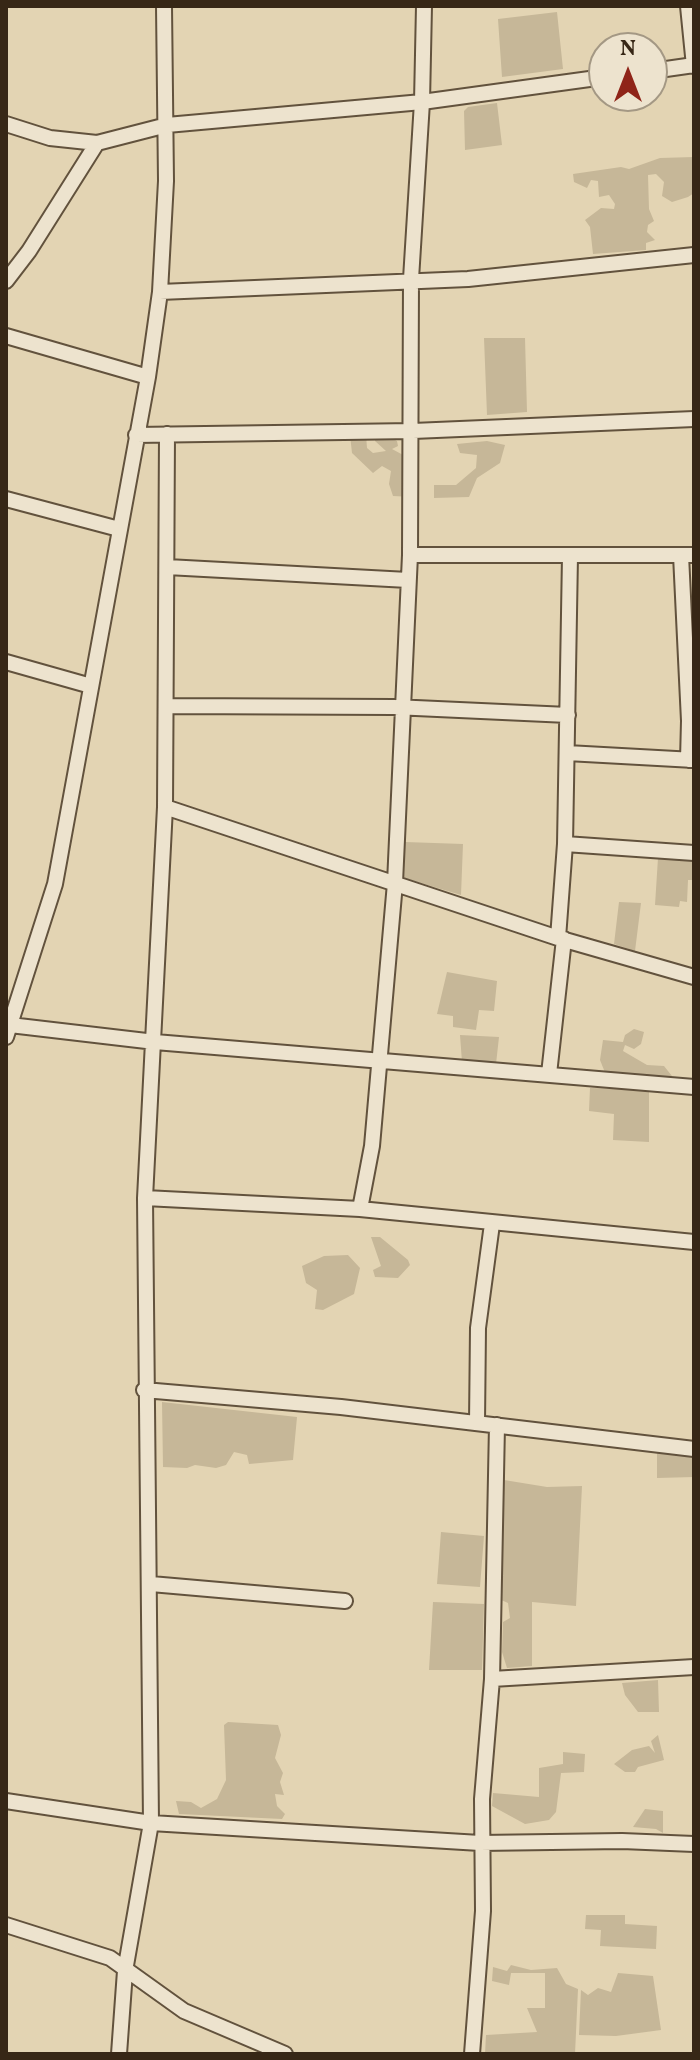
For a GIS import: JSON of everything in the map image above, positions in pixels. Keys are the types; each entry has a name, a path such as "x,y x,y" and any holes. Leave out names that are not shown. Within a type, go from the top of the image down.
{"street":[{"path":"164,6 167,125 160,292 148,377 55,884 13,990 8,1031 694,1087"},
{"path":"360,1209 372,1146 377,1059 395,883 410,555 413,431 411,279 422,102 424,6"},
{"path":"668,69 694,66 688,6"},
{"path":"6,124 50,138 97,143 167,125 422,102 588,79"},
{"path":"6,281 29,251 97,143"},
{"path":"160,292 411,279 468,279 694,255"},
{"path":"6,336 148,377"},
{"path":"136,435 413,431 694,419"},
{"path":"119,2054 125,1971 151,1823 151,1584 144,1390 145,1198 155,1042 168,706 167,434"},
{"path":"6,499 119,529"},
{"path":"410,555 688,555 691,760 567,753"},
{"path":"549,1074 561,938 565,844 570,556"},
{"path":"167,567 408,580"},
{"path":"6,662 91,686"},
{"path":"168,706 403,707 568,715"},
{"path":"165,807 561,938 694,977"},
{"path":"565,844 694,853"},
{"path":"145,1198 360,1209 694,1242"},
{"path":"477,1423 478,1328 492,1224"},
{"path":"144,1390 497,1425 694,1449"},
{"path":"472,2054 483,1911 480,1843 492,1679 497,1425"},
{"path":"151,1584 345,1601"},
{"path":"492,1679 694,1667"},
{"path":"6,1801 151,1823 480,1843 622,1841 694,1844"},
{"path":"6,1925 110,1958 184,2011 285,2054"}],"shaded area":[{"path":"557,12 563,69 502,77 498,19"},
{"path":"497,103 502,145 465,150 464,111 468,107"},
{"path":"694,157 694,193 688,197 672,202 662,196 664,182 656,174 648,175 649,209 654,221 648,225 647,232 655,240 646,243 646,250 593,254 590,227 585,220 601,208 614,209 615,204 609,195 599,197 598,181 591,180 587,188 574,182 573,174 621,167 629,169 660,158"},
{"path":"484,338 525,338 527,412 487,415"},
{"path":"385,434 397,441 398,446 392,449 405,456 404,467 419,481 419,492 413,497 393,496 389,484 391,471 382,466 373,473 352,453 350,435 366,435 367,448 373,453 386,451 375,441 376,435"},
{"path":"487,441 505,445 500,463 477,478 469,497 434,498 434,485 456,485 476,468 477,455 460,453 457,444"},
{"path":"405,842 463,844 461,895 404,878"},
{"path":"658,858 694,861 694,880 688,880 687,902 680,901 679,907 655,905"},
{"path":"619,902 641,903 635,951 614,944"},
{"path":"447,972 497,981 494,1011 479,1010 476,1030 453,1027 453,1016 437,1014"},
{"path":"634,1029 644,1032 641,1044 634,1049 625,1045 623,1051 647,1065 664,1066 672,1076 669,1083 649,1090 649,1142 613,1140 614,1114 589,1111 590,1088 639,1089 606,1075 600,1060 603,1040 623,1042 625,1035"},
{"path":"460,1035 499,1037 496,1064 462,1062"},
{"path":"371,1237 380,1237 408,1260 410,1265 398,1278 375,1277 373,1270 381,1266"},
{"path":"348,1255 360,1268 354,1294 323,1310 315,1309 317,1290 306,1283 302,1266 324,1256"},
{"path":"162,1402 297,1417 293,1460 249,1464 247,1455 234,1452 226,1465 216,1468 195,1465 187,1468 163,1467"},
{"path":"657,1451 694,1456 694,1477 657,1478"},
{"path":"504,1480 547,1487 582,1486 576,1606 532,1602 532,1666 507,1668 502,1652 503,1622 510,1618 508,1603 499,1599 495,1588"},
{"path":"441,1532 484,1536 480,1587 437,1584"},
{"path":"433,1602 484,1604 482,1670 429,1670"},
{"path":"658,1680 659,1712 638,1712 625,1695 622,1683"},
{"path":"228,1722 278,1725 281,1735 275,1758 283,1773 280,1782 284,1795 275,1794 277,1806 285,1814 282,1819 179,1814 176,1801 191,1802 201,1808 217,1799 226,1780 224,1725"},
{"path":"658,1735 664,1760 638,1767 635,1772 625,1772 614,1764 632,1750 649,1746 655,1753 651,1741"},
{"path":"563,1752 585,1754 584,1772 561,1773 556,1812 549,1820 525,1824 492,1806 493,1793 539,1797 539,1768 563,1764"},
{"path":"645,1809 663,1811 663,1833 656,1829 633,1827"},
{"path":"586,1915 625,1915 625,1924 657,1926 656,1949 600,1946 601,1930 585,1929"},
{"path":"511,1965 531,1970 557,1968 566,1984 578,1989 575,2054 485,2054 486,2035 537,2032 527,2008 545,2008 545,1973 511,1973 509,1985 492,1981 493,1967 507,1971"},
{"path":"618,1973 653,1976 661,2030 616,2036 579,2035 581,1990 588,1995 598,1988 611,1992"}]}
